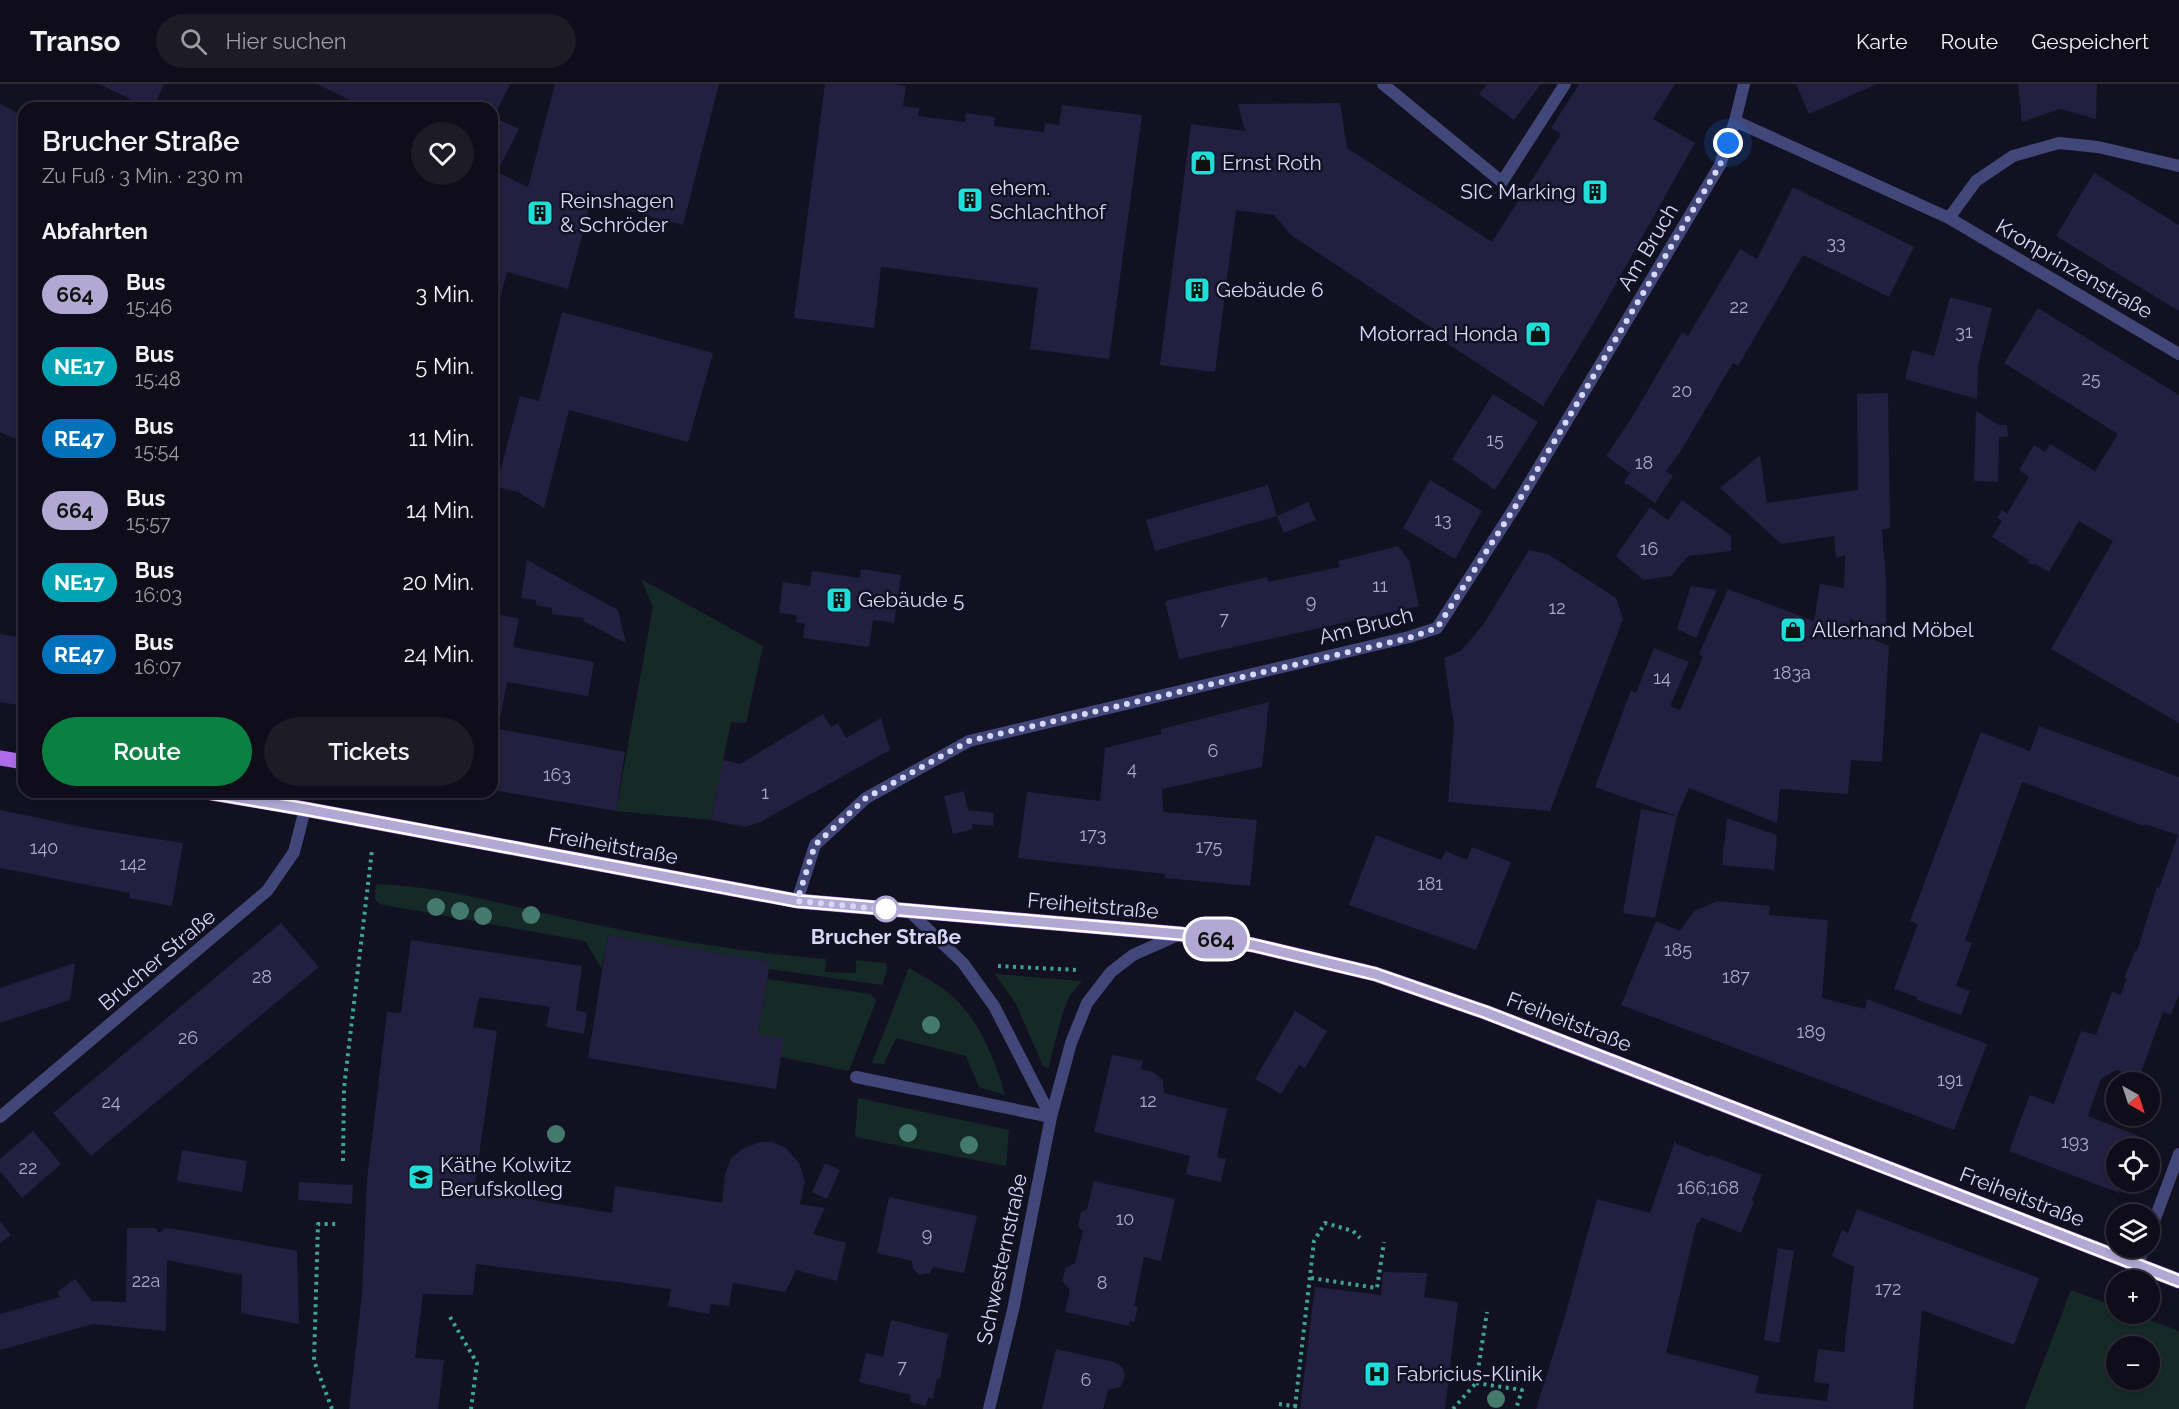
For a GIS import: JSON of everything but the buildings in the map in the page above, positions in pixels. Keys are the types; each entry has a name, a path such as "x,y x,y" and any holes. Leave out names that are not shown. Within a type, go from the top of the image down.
{"main road":[{"path":"0,758 18,761"},
{"name":"Freiheitstraße","path":"241,798 797,901 1181,934 1253,945 1375,974 1485,1012 2179,1281"}],"street":[{"path":"1383,84 1502,182 1565,84"},
{"name":"Am Bruch","path":"797,901 815,845 866,798 969,741 1409,638 1437,628 1515,507 1720,165 1735,121 1744,84"},
{"name":"Kronprinzenstraße","path":"1735,121 1949,218 2179,354"},
{"path":"1949,218 1976,181 2013,156 2059,143 2098,147 2179,166"},
{"name":"Brucher Straße","path":"0,1117 267,891 294,852 305,809"},
{"path":"910,912 963,963 994,1006 1051,1117"},
{"name":"Schwesternstraße","path":"989,1409 1013,1310 1051,1117 1071,1043 1087,1003 1111,972 1132,955 1181,934"},
{"path":"856,1077 1051,1117"},
{"path":"2160,1205 2179,1154"},
{"path":"2138,1264 2140,1258"}],"path":[{"path":"343,1161 344,1088 366,890 376,823"},
{"path":"997,966 1079,970"},
{"path":"1282,1409 1279,1404 1297,1407 1314,1241 1325,1223 1353,1231 1360,1238"},
{"path":"332,1409 314,1361 318,1224 338,1224"},
{"path":"1311,1278 1377,1288 1384,1242"},
{"path":"1453,1409 1476,1383 1487,1312"},
{"path":"450,1317 477,1363 471,1409"},
{"path":"1476,1383 1522,1390 1516,1409"}],"green space":[{"path":"641,579 763,646 746,723 731,722 711,820 616,811 653,607"},
{"path":"376,884 449,892 664,938 826,959 825,972 856,973 856,960 886,963 887,971 882,985 769,969 770,962 608,935 602,969 585,941 379,904 375,898"},
{"path":"909,968 945,990 973,1020 987,1044 1005,1095 979,1087 966,1056 896,1038 884,1064 872,1063"},
{"path":"995,974 1082,981 1070,995 1063,1012 1048,1069 1043,1066 1016,1004"},
{"path":"767,979 871,994 876,1001 849,1071 781,1057 758,1035"},
{"path":"858,1098 1009,1130 1006,1166 855,1137"},
{"path":"2071,1290 2106,1303 2106,1324 2160,1324 2179,1331 2179,1409 2025,1409"}],"bus line":[{"name":"664","path":"240,798 797,901 1181,934 1253,945 1375,974 1485,1012 2179,1281"}],"place":[{"name":"Ernst Roth","path":"1203,163"},
{"name":"SIC Marking","path":"1595,192"},
{"name":"ehem. Schlachthof","path":"970,200"},
{"name":"Reinshagen & Schröder","path":"540,213"},
{"name":"Gebäude 6","path":"1197,290"},
{"name":"Motorrad Honda","path":"1538,334"},
{"name":"Gebäude 5","path":"839,600"},
{"name":"Allerhand Möbel","path":"1793,630"},
{"name":"Brucher Straße","path":"886,909"},
{"name":"Käthe Kolwitz Berufskolleg","path":"421,1177"},
{"name":"Fabricius-Klinik","path":"1377,1374"}],"route":[{"path":"886,909 891,910 797,901 815,845 866,798 969,741 1409,638 1437,628 1515,507 1720,165 1728,143"}]}
